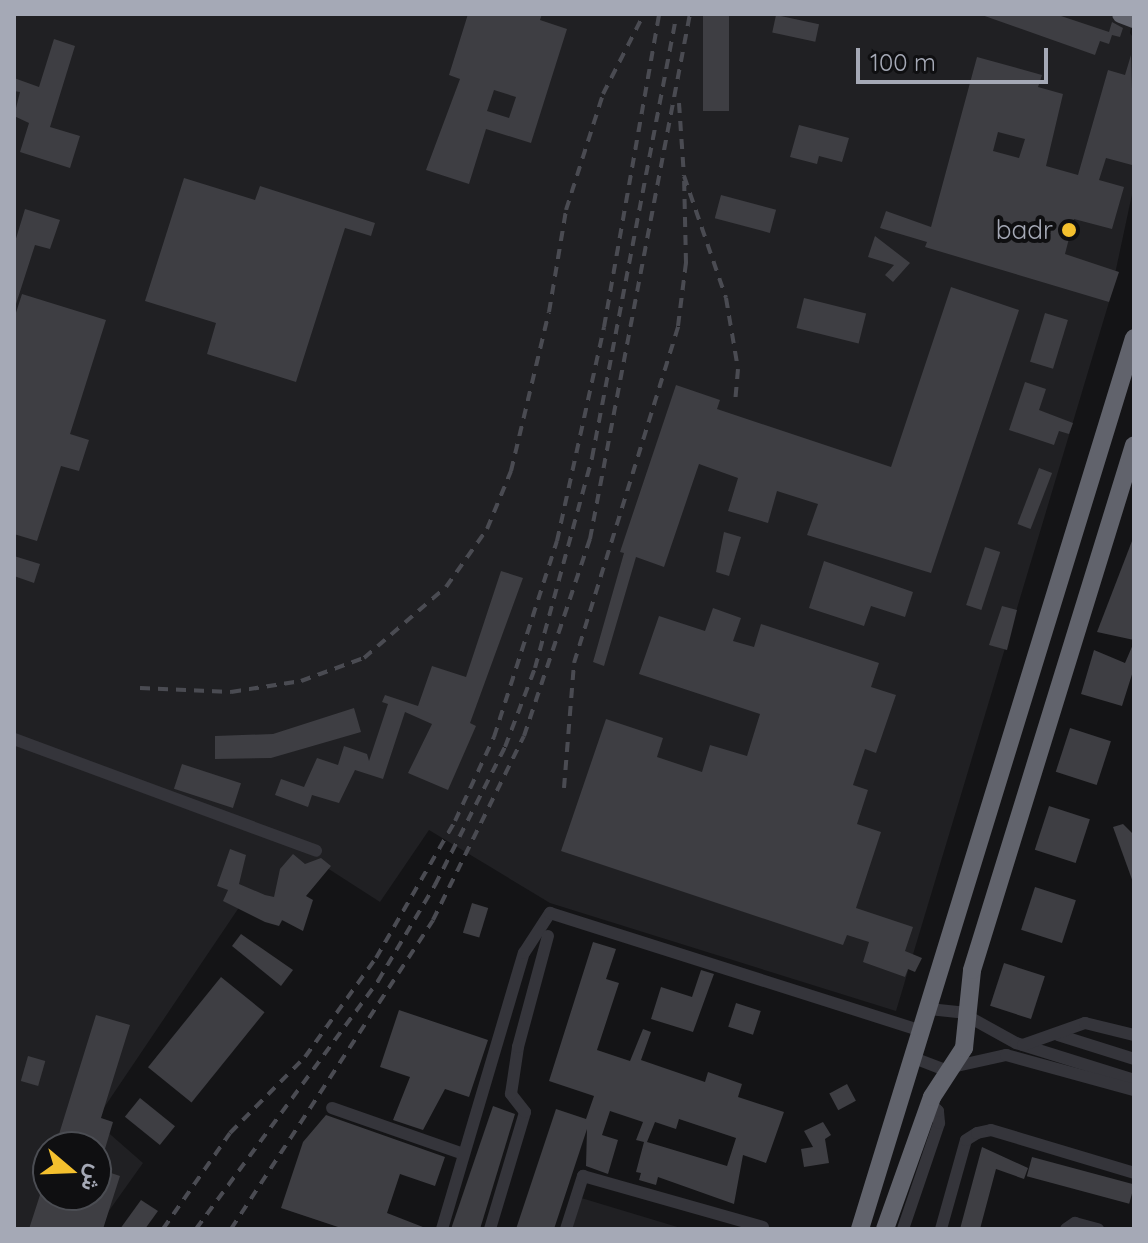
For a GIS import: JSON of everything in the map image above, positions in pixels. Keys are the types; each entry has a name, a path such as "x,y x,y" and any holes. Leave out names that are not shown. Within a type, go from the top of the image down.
{"highway":[{"path":"1121,14 1134,19"},
{"path":"860,1229 1134,338"},
{"path":"885,1229 930,1103 964,1048 972,970 1134,445"},
{"path":"903,1093 930,1103"}],"street":[{"path":"14,739 316,851"},
{"path":"442,1229 524,953 550,913 922,1031"},
{"path":"490,1229 525,1112 511,1094 518,1047 548,936"},
{"path":"929,1009 966,1016 1022,1045 1134,1080"},
{"path":"1022,1045 1089,1023 1134,1035"},
{"path":"1058,1035 1134,1059"},
{"path":"914,1058 936,1069 1006,1055 1134,1090"},
{"path":"903,1229 939,1123 938,1111 930,1103"},
{"path":"332,1108 463,1154"},
{"path":"941,1229 966,1140 977,1133 991,1130 1134,1173"},
{"path":"566,1229 583,1176 763,1227"},
{"path":"1066,1229 1075,1223 1098,1229"}],"shaded area":[{"path":"14,14 1134,14 1130,33 1134,39 1134,185 1109,302 896,1011 550,903 429,830 380,902 324,866 280,924 240,906 95,1121 106,1131 32,1131 32,1211 109,1211 96,1229 14,1229"},
{"path":"112,1136 143,1163 112,1207"},
{"path":"578,1197 684,1229 569,1229"}],"building":[{"path":"468,14 542,14 540,20 567,29 531,143 486,129 469,184 426,170 460,79 449,75","holes":["494,90 516,97 509,118 487,111"]},
{"path":"703,14 729,14 729,111 703,111"},
{"path":"979,14 1055,14 1109,32 1112,22 1123,28 1120,37 1112,35 1109,44 1100,41 1095,55"},
{"path":"776,15 819,24 815,42 772,33"},
{"path":"54,39 75,46 50,127 80,136 70,168 20,152 29,123 14,116 20,92 14,91 14,78 39,87"},
{"path":"1131,55 1132,165 1106,158 1099,180 1124,187 1112,229 1074,219 1065,254 1119,272 1109,302 925,247 927,242 880,228 886,211 931,227 977,57 1042,75 1038,87 1063,94 1046,166 1078,175 1108,70 1125,75","holes":["998,132 1025,139 1019,158 993,151"]},
{"path":"799,125 849,138 842,162 819,156 817,164 790,157"},
{"path":"184,178 255,200 260,186 375,223 371,236 345,228 296,382 207,354 216,323 145,301"},
{"path":"721,195 776,210 770,233 715,218"},
{"path":"25,209 60,220 50,249 35,245 16,304 14,245"},
{"path":"875,236 910,263 893,282 885,275 894,265 868,257"},
{"path":"951,287 1019,310 931,573 807,535 818,504 777,491 768,523 728,511 738,478 699,464 664,567 636,557 604,666 593,662 624,553 620,552 676,385 720,400 717,409 891,467"},
{"path":"22,294 106,320 70,434 89,440 79,471 61,466 37,541 14,534 14,319"},
{"path":"804,298 866,313 859,344 797,328"},
{"path":"1045,313 1068,320 1053,369 1030,362"},
{"path":"1025,382 1046,389 1039,410 1073,423 1069,434 1059,431 1054,445 1009,430"},
{"path":"1039,468 1052,473 1031,529 1017,524"},
{"path":"724,532 741,537 729,576 716,572"},
{"path":"1134,541 1134,640 1097,632"},
{"path":"985,547 1000,552 981,610 966,605"},
{"path":"14,556 40,564 34,583 14,576"},
{"path":"824,561 913,592 905,617 871,606 864,626 809,608"},
{"path":"501,571 523,578 470,723 476,726 448,790 408,773 432,724 405,712 383,779 355,770 339,803 312,795 308,807 275,795 281,779 304,787 317,758 338,765 344,746 367,754 369,761 388,704 382,702 385,695 418,706 432,666 466,677"},
{"path":"1002,606 1017,610 1007,650 989,645"},
{"path":"713,608 741,618 733,641 754,647 761,624 879,663 871,687 896,695 876,753 865,749 853,785 868,790 857,824 881,832 856,908 913,927 905,951 922,958 915,972 908,969 905,977 863,962 869,942 847,935 843,945 561,851 606,719 663,738 657,757 702,772 710,745 747,756 760,714 639,674 659,616 705,631"},
{"path":"1134,642 1134,668 1122,706 1081,694 1094,650 1125,663"},
{"path":"354,708 361,732 271,758 215,759 215,736 273,734"},
{"path":"1070,728 1111,741 1097,785 1056,772"},
{"path":"182,764 241,783 233,808 174,789"},
{"path":"1049,806 1090,819 1076,863 1035,850"},
{"path":"1123,824 1134,835 1134,885 1113,827"},
{"path":"230,849 246,855 239,884 274,897 280,869 293,854 305,864 321,858 331,866 306,896 313,900 303,931 282,920 279,926 265,922 223,901 228,890 217,886"},
{"path":"1035,887 1076,900 1062,943 1021,930"},
{"path":"472,903 488,908 479,938 463,933"},
{"path":"241,934 293,970 281,986 232,946"},
{"path":"593,942 616,949 606,979 619,983 597,1050 630,1061 643,1029 651,1032 641,1060 705,1082 708,1072 742,1084 738,1097 784,1112 766,1163 743,1155 734,1204 658,1177 656,1185 639,1180 641,1173 636,1172 644,1142 636,1140 643,1122 610,1111 602,1135 618,1140 608,1174 586,1166 587,1129 554,1229 516,1229 556,1109 586,1119 594,1096 549,1081","holes":["679,1119 736,1138 727,1166 647,1142 655,1122 676,1129"]},
{"path":"1004,963 1045,976 1031,1019 990,1006"},
{"path":"701,970 714,974 693,1032 651,1019 661,987 692,997"},
{"path":"221,977 265,1012 192,1102 148,1067"},
{"path":"736,1003 761,1011 753,1035 728,1027"},
{"path":"399,1010 488,1040 469,1097 445,1089 423,1130 393,1120 410,1077 380,1067"},
{"path":"96,1015 130,1025 101,1118 113,1122 110,1131 60,1131"},
{"path":"28,1056 45,1061 38,1086 21,1081"},
{"path":"847,1084 856,1101 838,1110 829,1093"},
{"path":"140,1098 175,1126 160,1145 125,1117"},
{"path":"493,1106 515,1114 480,1229 451,1229"},
{"path":"326,1115 445,1157 435,1186 400,1174 387,1213 428,1229 344,1229 281,1208 303,1142"},
{"path":"823,1122 831,1135 825,1139 829,1163 804,1167 801,1149 813,1147 804,1131"},
{"path":"982,1147 1028,1168 1024,1179 996,1169 980,1229 960,1229"},
{"path":"1032,1157 1134,1184 1129,1204 1027,1176"},
{"path":"112,1173 120,1176 112,1201"},
{"path":"141,1200 158,1211 145,1229 120,1229"},
{"path":"35,1211 109,1211 103,1229 29,1229"}],"railway":[{"path":"140,688 231,692 301,681 364,658 446,587 487,529 511,471 549,312 566,210 603,94 644,14"},
{"path":"163,1229 230,1133 305,1057 376,958 455,821 494,737 557,541 604,327 659,14"},
{"path":"196,1229 378,981 435,885 505,747 535,668 592,458 677,14"},
{"path":"231,1229 433,920 524,736 590,539 690,14"},
{"path":"679,103 684,176 726,298 738,369 735,403"},
{"path":"564,788 574,663 678,326 686,263 684,176"}],"place":[{"name":"badr","path":"1069,230"}]}
